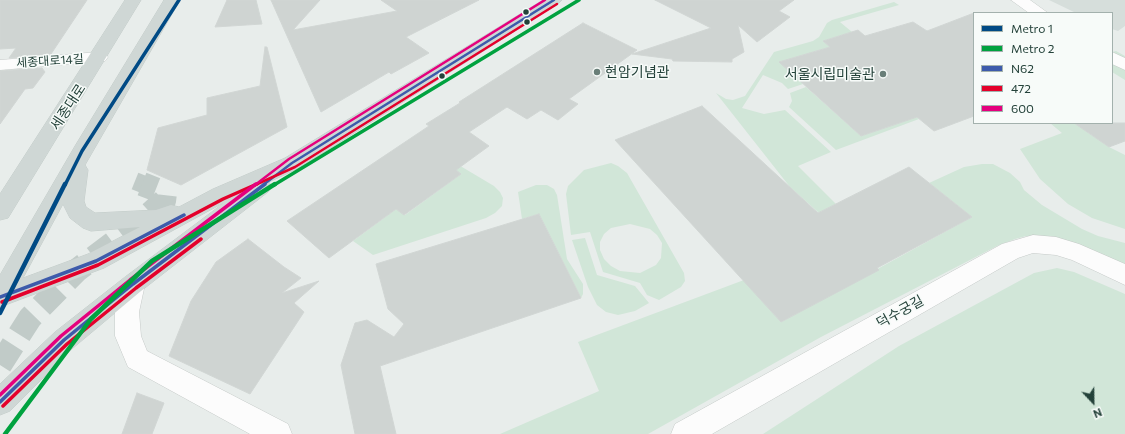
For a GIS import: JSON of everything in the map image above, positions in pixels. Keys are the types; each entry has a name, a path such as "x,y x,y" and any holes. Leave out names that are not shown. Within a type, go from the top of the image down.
{"main road":[{"name":"세종대로","path":"0,212 134,0"},
{"path":"0,297 82,151 172,0"},
{"path":"0,402 64,340 133,284 292,163 554,0"},
{"path":"82,151 73,201 78,212 90,222 156,218 221,195"},
{"path":"0,297 96,261 221,195 292,163"}],"street":[{"path":"1019,0 1038,12"},
{"name":"세종대로14길","path":"0,65 99,57"},
{"path":"1113,59 1125,66"},
{"name":"덕수궁길","path":"685,434 1010,251 1033,244 1056,246 1079,253 1125,275"},
{"path":"133,284 127,312 128,336 137,359 278,434"}],"shaded area":[{"path":"1049,0 1125,0 1125,26 1118,31 1113,29 1113,12 1074,12"}],"green space":[{"path":"894,2 899,5 840,22 852,32 823,41 830,47 780,62 803,84 788,89 782,83 763,75 742,108 764,114 785,110 831,152 798,166 836,204 819,213 790,187 716,93 726,99 733,100 745,96 774,52 813,41 819,37 827,23 832,20"},
{"path":"1116,51 1125,56 1125,80 1113,73 1113,52"},
{"path":"806,87 861,136 916,117 919,119 836,150 789,107 792,101 790,93"},
{"path":"1051,124 1075,124 1109,147 1125,155 1125,229 1092,218 1068,204 1040,179 1020,149 1062,133"},
{"path":"611,163 627,173 684,273 685,281 681,287 659,300 647,295 640,283 603,272 590,232 571,235 566,194 568,186 584,170","holes":["630,224 650,229 657,235 662,243 661,258 656,265 640,273 620,271 611,266 604,259 600,250 600,242 604,234 611,228"]},
{"path":"457,164 494,186 500,192 503,198 502,206 495,213 486,218 373,255 353,241 396,209 405,215 461,174 451,167"},
{"path":"993,164 1010,173 1020,182 1024,190 1042,205 1082,229 1098,236 1125,243 1125,267 1045,237 1026,236 997,246 821,337 648,434 500,434 599,391 578,342 744,280 781,322 972,217 929,183 964,167"},
{"path":"536,185 547,185 554,189 557,195 567,259 583,284 583,294 581,298 539,214 522,219 518,192"},
{"path":"585,238 597,275 635,286 649,303 635,311 618,315 606,312 597,305 588,287 572,240"},
{"path":"1057,268 1074,272 1125,294 1125,434 763,434 899,346 1034,273"}],"building":[{"path":"0,0 87,0 51,54 9,58 16,48 0,49"},
{"path":"227,0 256,0 262,24 215,27"},
{"path":"271,0 320,0 293,30 397,11 381,0 479,0 406,37 429,53 391,74 389,72 321,112"},
{"path":"655,0 794,0 779,11 790,17 757,42 738,25 744,52 732,59 732,62 673,61 672,59 632,54 711,28"},
{"name":"서울시립미술관","path":"973,13 973,116 934,131 917,117 861,136 779,62 830,47 823,41 858,30 865,36 913,22 927,31"},
{"path":"583,23 637,50 569,99 578,104 558,120 541,110 527,119 507,107 469,132 489,146 456,170 461,174 404,215 396,209 329,258 287,221 429,126 426,124"},
{"path":"265,47 267,47 287,127 181,185 147,170 158,128 207,115 207,98 260,86"},
{"path":"42,68 45,72 33,88 25,89 0,124 0,71"},
{"path":"702,106 818,213 909,167 972,217 877,268 879,270 781,322 615,140"},
{"path":"1125,123 1125,141 1109,147 1075,124"},
{"path":"539,214 581,298 380,366 396,434 355,434 341,365 355,323 367,320 394,337 404,324 388,309 376,264"},
{"path":"248,239 284,267 301,278 282,293 319,281 294,303 304,312 250,394 169,356 191,301 216,262"},
{"path":"137,393 164,403 152,434 122,434"}],"tunnel":[{"path":"135,181 145,185"},
{"path":"0,365 30,318 76,271 140,223 164,201 165,193 142,184"}],"metro line":[{"name":"1","path":"0,313 82,151 179,0"},
{"name":"2","path":"5,434 91,319 152,261 219,218 579,0"}],"transit line":[{"name":"600","path":"0,395 61,336 130,280 289,159 545,0"},
{"name":"N62","path":"0,402 64,340 133,284 292,163 554,0"},
{"name":"472","path":"2,302 98,265 223,199 295,167 557,4"},
{"name":"N62","path":"0,297 96,261 184,215"},
{"name":"472","path":"3,406 67,344 136,288 201,239"}],"place":[{"name":"현암기념관","path":"597,72"},
{"name":"서울시립미술관","path":"883,74"}]}
